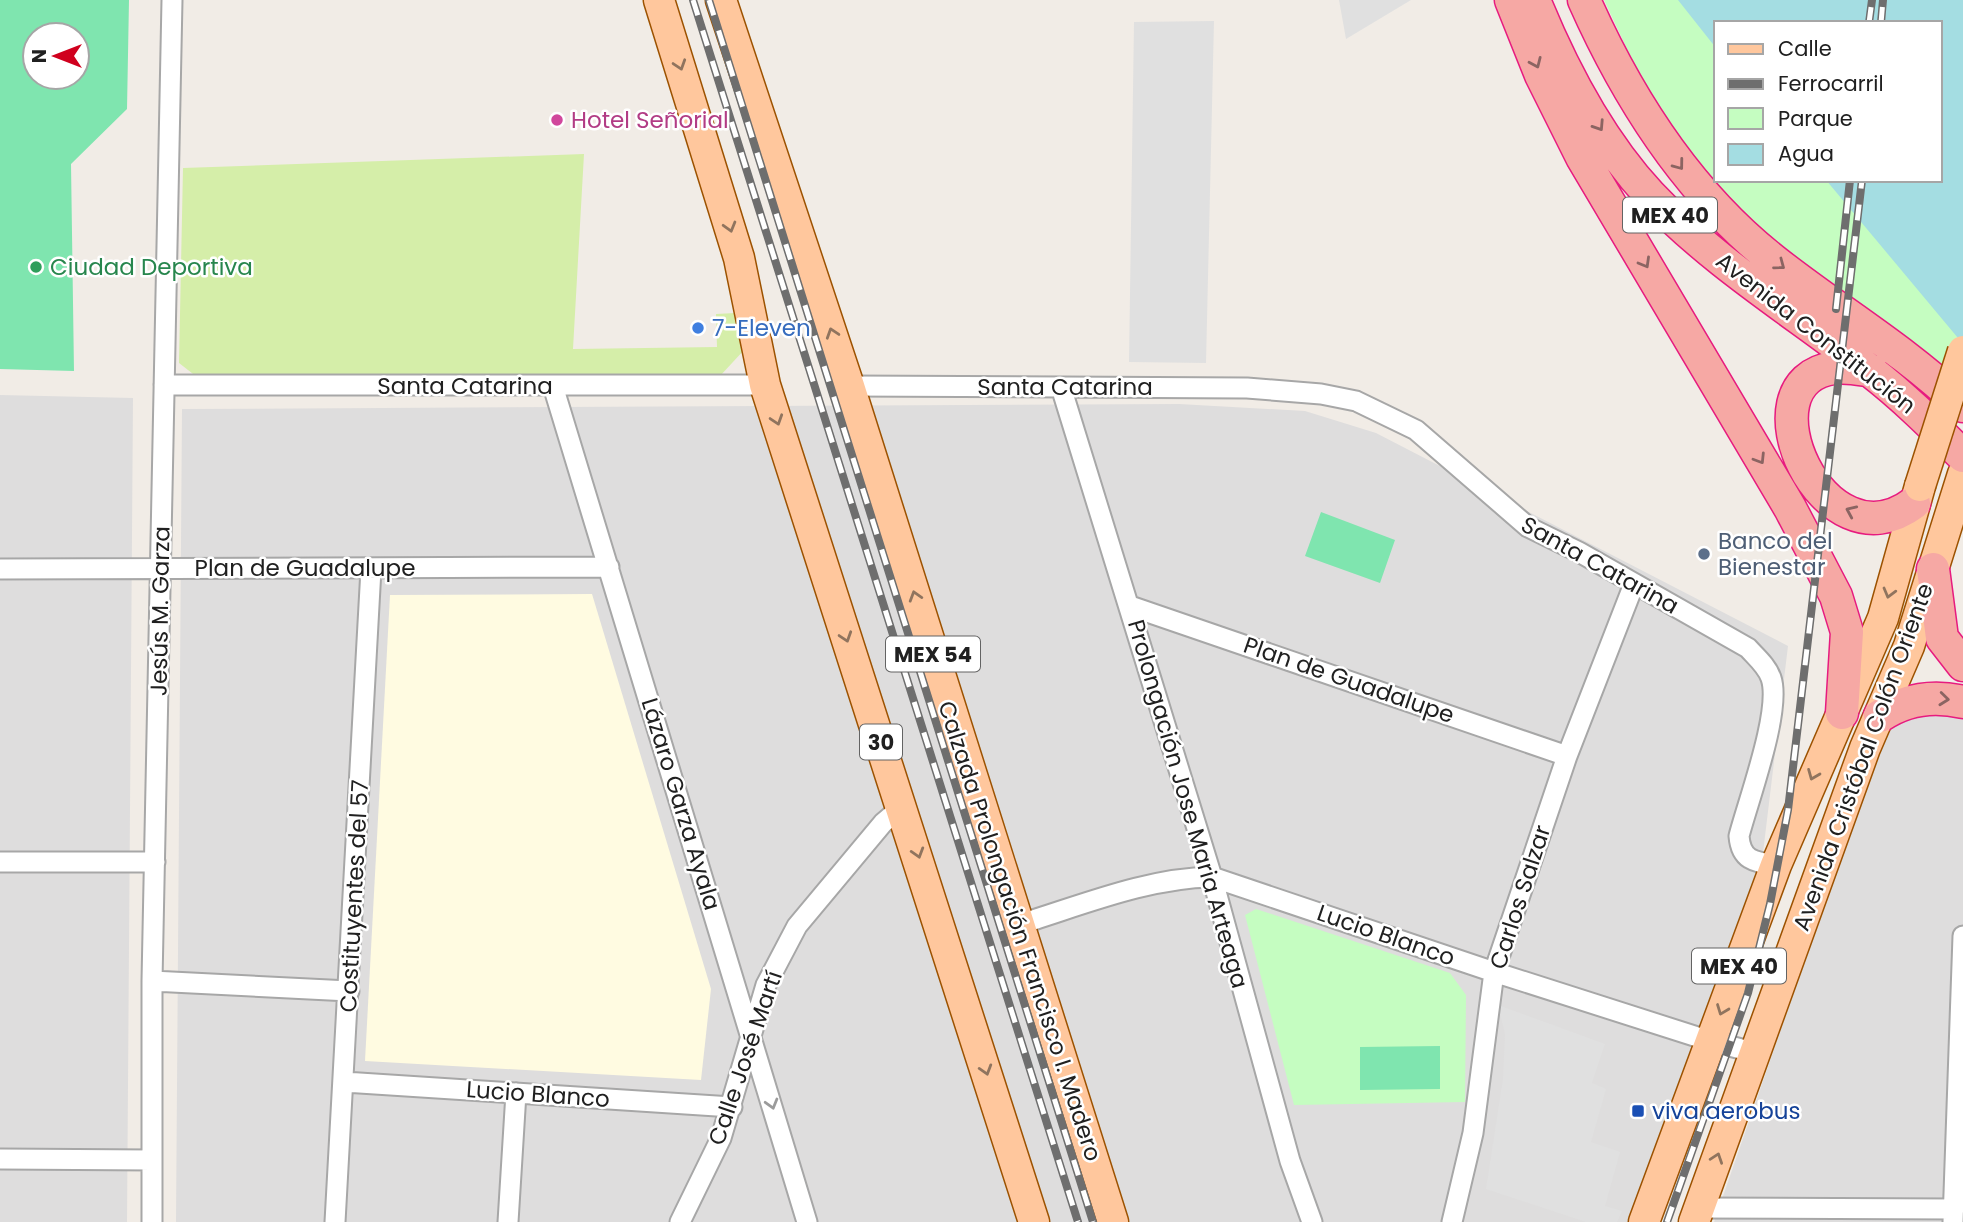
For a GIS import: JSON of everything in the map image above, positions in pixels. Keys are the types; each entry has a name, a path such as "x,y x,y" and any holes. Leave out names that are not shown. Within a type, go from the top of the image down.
{"highway":[{"path":"1511,0 1541,75 1582,157 1790,508 1836,596 1847,632 1842,713"},
{"name":"Avenida Constitución","path":"1534,0 1578,93 1622,161 1648,192 1677,222 1740,273 1872,371 1963,456"},
{"name":"Avenida Constitución","path":"1584,0 1616,69 1649,123 1684,171 1728,220 1773,260 1904,354 1963,406"},
{"path":"1872,371 1831,368 1803,385 1792,410 1793,434 1799,458 1816,486 1854,514 1884,519 1899,514 1917,494"},
{"path":"1933,569 1942,638 1963,665"},
{"path":"1880,716 1918,700 1948,698 1963,702"}],"main road":[{"name":"30","path":"659,0 739,258 765,385 903,806 1034,1222"},
{"name":"Calzada Prolongación Francisco I. Madero","path":"722,0 849,386 1017,925 1113,1222"},
{"name":"MEX 40","path":"1917,494 1963,351"},
{"name":"MEX 40","path":"1933,569 1963,474"},
{"name":"Avenida Cristóbal Colón Oriente","path":"1644,1222 1776,865 1817,764 1883,618 1917,494"},
{"name":"Avenida Cristóbal Colón Oriente","path":"1697,1215 1866,747 1909,646 1933,569"}],"street":[{"name":"Jesús M. Garza","path":"152,1222 152,981 172,0"},
{"name":"Santa Catarina","path":"164,385 765,385"},
{"name":"Lázaro Garza Ayala","path":"553,386 807,1222"},
{"name":"Santa Catarina","path":"849,386 1247,388 1321,394 1356,401 1416,430 1528,527 1748,648 1771,678 1772,711 1739,836 1742,853 1749,861 1776,865"},
{"name":"Prolongación Jose Maria Arteaga","path":"1060,387 1212,877 1290,1161 1312,1222"},
{"name":"Plan de Guadalupe","path":"0,569 609,567"},
{"name":"Costituyentes del 57","path":"335,1222 371,569"},
{"name":"Carlos Salzar","path":"1452,1222 1473,1133 1494,972 1567,756 1634,584"},
{"name":"Plan de Guadalupe","path":"1130,606 1567,756"},
{"name":"Calle José Martí","path":"680,1222 721,1138 753,1038 766,985 797,926 883,824 903,806"},
{"path":"0,862 155,862"},
{"name":"Lucio Blanco","path":"1017,925 1182,877 1212,877 1494,972 1710,1041 1754,1052"},
{"path":"1697,1215 1954,1216 1963,936"},
{"path":"152,981 349,991"},
{"name":"Lucio Blanco","path":"344,1082 732,1107"},
{"path":"508,1222 516,1093"},
{"path":"0,1159 152,1160"}],"shaded area":[{"path":"1339,0 1411,0 1346,39"},
{"path":"1214,21 1206,363 1129,362 1134,22"},
{"path":"0,395 133,398 127,1222 0,1222"},
{"path":"1179,404 1305,411 1376,433 1788,646 1751,952 1648,1222 176,1222 182,409"},
{"path":"592,594 711,989 701,1080 365,1061 390,595"},
{"path":"1903,710 1963,711 1963,1222 1714,1222 1885,730"},
{"path":"1498,1005 1605,1044 1592,1083 1606,1089 1591,1142 1620,1152 1605,1206 1622,1211 1617,1222 1586,1222 1486,1189 1503,1079 1505,1034"}],"green space":[{"name":"Ciudad Deportiva","path":"0,0 129,0 127,109 71,164 74,371 0,369"},
{"path":"1604,0 1963,0 1963,406 1781,252 1668,136"},
{"path":"584,154 573,349 717,347 716,314 735,313 745,349 720,376 197,377 179,363 183,168"},
{"path":"1321,512 1395,540 1380,583 1305,556"},
{"path":"1256,909 1450,973 1466,995 1465,1102 1294,1105 1245,915"},
{"path":"1440,1046 1440,1089 1360,1090 1360,1047"}],"water":[{"path":"1678,0 1963,0 1963,344 1828,182 1942,182 1942,21 1714,21 1714,45"}],"railway":[{"path":"693,0 1078,1222"},
{"path":"709,0 1093,1222"},
{"path":"1869,21 1872,0"},
{"path":"1881,21 1883,0"},
{"path":"1836,309 1850,182"},
{"path":"1667,1222 1748,993 1770,904 1788,810 1862,182"}],"place":[{"name":"Hotel Señorial","path":"557,120"},
{"name":"Ciudad Deportiva","path":"36,267"},
{"name":"7-Eleven","path":"698,328"},
{"name":"Banco del Bienestar","path":"1704,554"},
{"name":"viva aerobus","path":"1638,1111"}]}
